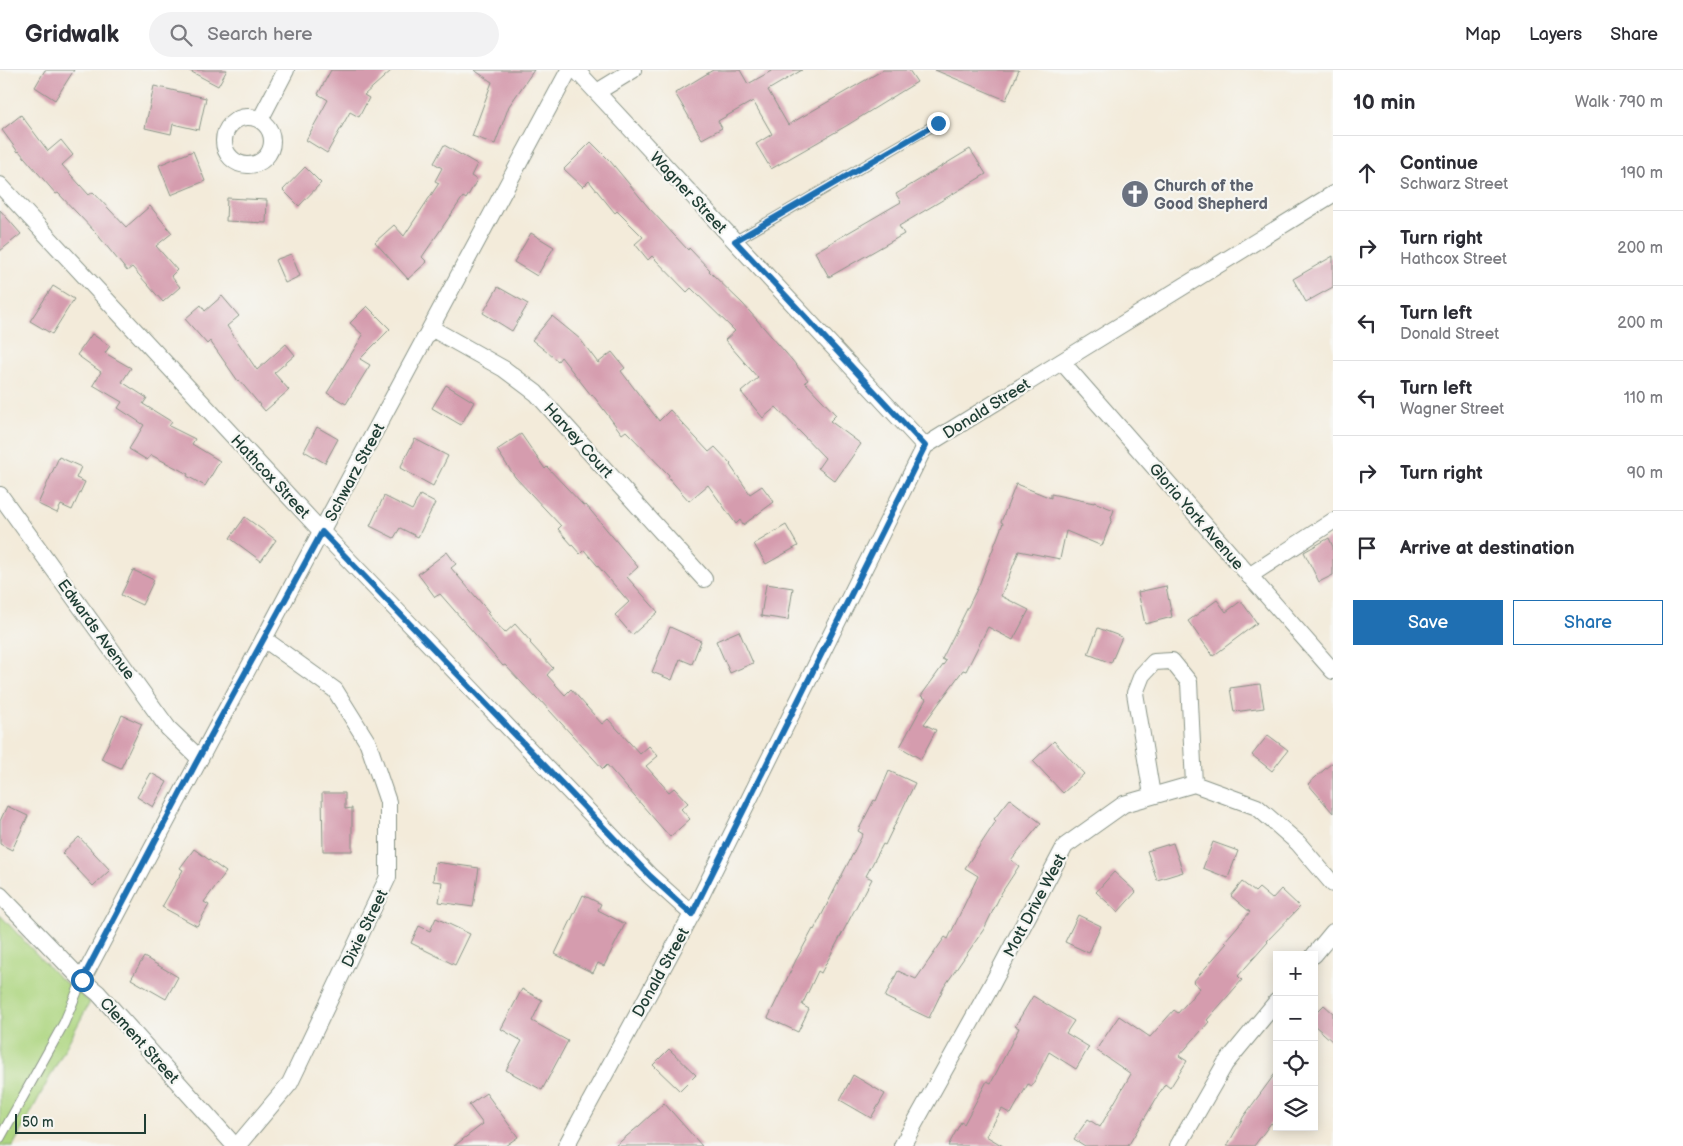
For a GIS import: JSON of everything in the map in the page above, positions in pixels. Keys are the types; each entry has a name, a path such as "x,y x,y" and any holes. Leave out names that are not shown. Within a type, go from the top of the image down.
{"street":[{"path":"260,120 286,70"},
{"name":"Schwarz Street","path":"82,980 199,758 569,70"},
{"name":"Wagner Street","path":"576,70 925,446"},
{"path":"597,92 633,70"},
{"name":"Hathcox Street","path":"0,185 322,532 650,876 692,914"},
{"name":"Donald Street","path":"566,1146 692,914 925,446 1333,194"},
{"name":"Harvey Court","path":"431,328 504,369 536,393 704,579"},
{"name":"Gloria York Avenue","path":"1062,362 1333,671"},
{"name":"Edwards Avenue","path":"0,495 168,728 199,758"},
{"path":"1249,576 1333,521"},
{"name":"Dixie Street","path":"236,1146 290,1083 388,877 388,802 368,743 335,690 264,639"},
{"path":"1152,795 1135,693 1142,675 1154,662 1172,662 1189,682 1194,784 1257,808 1298,843 1333,884"},
{"name":"Mott Drive West","path":"902,1146 1066,846 1124,804 1194,784"},
{"name":"Clement Street","path":"0,895 82,980 98,993 236,1146"},
{"path":"1317,951 1333,932"},
{"path":"1178,1146 1225,1064 1273,1006"}],"lane":[{"path":"735,241 938,123"},
{"path":"0,1138 64,1024 82,980"}],"green space":[{"path":"0,915 57,976 90,1002 13,1146 0,1146"}],"building":[{"path":"45,70 74,70 55,100 35,87"},
{"path":"188,70 227,70 218,86"},
{"path":"331,70 392,70 364,95 369,98 359,117 350,112 327,153 306,140 328,100 318,94"},
{"path":"474,70 534,70 509,106 495,144 472,136 492,82"},
{"path":"713,70 740,70 748,84 773,70 802,70 768,90 788,125 883,70 909,70 917,82 771,169 756,144 772,134 753,101 718,121 722,128 702,139 675,93"},
{"path":"935,70 1019,70 1006,100"},
{"path":"154,86 206,98 199,130 173,124 171,134 145,128"},
{"path":"21,115 48,151 61,140 73,155 62,165 89,195 93,192 126,227 150,206 172,233 156,246 177,270 171,276 180,287 163,302 132,267 127,271 96,233 58,193 56,194 18,152 2,130"},
{"path":"591,142 610,161 649,208 688,250 689,248 709,271 743,304 792,360 808,380 805,382 836,415 830,421 861,444 835,481 818,468 825,458 776,407 763,418 741,392 758,378 725,340 735,331 691,288 687,292 652,256 648,260 635,244 643,237 617,211 615,213 589,181 583,187 564,169"},
{"path":"444,145 477,164 471,176 477,180 466,199 463,197 422,257 427,262 408,279 375,242 394,225 404,236 439,183 435,181 442,168 434,163"},
{"path":"970,149 986,174 899,226 904,234 829,277 815,252 901,202 896,194"},
{"path":"193,151 205,181 171,195 159,165"},
{"path":"305,167 321,183 299,206 283,190"},
{"path":"227,198 267,200 266,223 226,221"},
{"path":"0,210 21,234 0,251"},
{"path":"531,233 554,247 537,276 514,262"},
{"path":"291,254 300,276 285,283 275,260"},
{"path":"1333,256 1333,287 1306,302 1293,279"},
{"path":"53,286 74,299 52,334 30,321"},
{"path":"498,287 528,304 512,331 483,313"},
{"path":"222,296 239,316 227,326 257,370 286,344 295,355 274,373 289,390 265,411 238,381 210,341 207,344 185,319 201,305 205,311"},
{"path":"367,306 390,329 360,359 370,365 346,404 327,393 363,335 350,323"},
{"path":"552,316 580,339 598,363 612,352 625,368 621,371 659,421 670,410 709,452 715,447 731,464 750,494 762,486 774,502 743,525 740,520 736,524 708,485 689,501 668,477 669,475 626,431 622,434 561,357 558,361 532,340"},
{"path":"92,334 110,346 105,353 131,368 122,382 147,398 143,404 172,422 169,426 195,439 192,444 220,461 205,486 187,476 188,474 151,455 147,460 129,449 144,425 118,408 122,402 93,385 101,372 77,355"},
{"path":"446,385 474,402 461,425 432,408"},
{"path":"317,427 338,439 325,463 304,451"},
{"path":"521,434 545,469 547,467 584,506 586,505 638,567 627,577 658,612 632,635 615,615 629,602 584,550 580,554 558,529 561,526 515,477 497,450"},
{"path":"415,439 448,456 433,486 400,468"},
{"path":"59,457 81,467 76,478 85,482 72,510 61,505 57,513 38,504"},
{"path":"1016,484 1051,498 1051,494 1094,502 1114,510 1112,519 1102,546 1066,531 1060,559 1019,551 1001,596 1029,610 1013,640 988,627 966,671 963,670 924,724 936,730 921,759 900,747 926,699 921,696 946,661 942,659 979,585"},
{"path":"420,495 435,503 418,537 400,528 394,538 370,526 384,496 412,510"},
{"path":"245,517 276,540 261,561 230,538"},
{"path":"786,525 798,546 766,564 754,544"},
{"path":"1329,538 1333,547 1333,575 1319,582 1304,552"},
{"path":"447,552 456,564 451,568 489,612 487,613 505,633 515,624 553,668 547,675 565,695 571,689 602,724 608,719 640,754 649,746 658,756 646,766 669,792 674,788 688,803 681,809 690,819 670,837 607,765 603,769 539,699 505,665 503,666 440,594 435,597 418,574"},
{"path":"133,570 154,580 142,605 121,595"},
{"path":"766,584 793,588 788,620 761,616"},
{"path":"1166,586 1172,617 1145,624 1138,592"},
{"path":"1217,600 1226,612 1241,601 1257,623 1213,656 1188,621"},
{"path":"670,627 701,641 692,664 680,659 672,680 652,672"},
{"path":"1098,628 1122,637 1111,663 1088,654"},
{"path":"739,631 753,663 730,673 716,641"},
{"path":"1260,684 1264,708 1234,712 1230,688"},
{"path":"122,715 142,724 121,768 101,759"},
{"path":"1268,735 1288,750 1272,771 1252,755"},
{"path":"1054,741 1084,774 1063,793 1033,761"},
{"path":"1333,762 1333,813 1308,784"},
{"path":"889,771 915,783 885,845 883,844 866,876 872,879 821,973 818,971 802,1005 809,1009 798,1032 768,1018 796,960 814,930 863,834 858,831 874,800 876,801"},
{"path":"151,773 167,782 153,807 137,797"},
{"path":"322,793 345,793 345,809 352,808 352,851 323,851"},
{"path":"1010,799 1041,823 1011,860 1019,866 1002,892 984,929 944,987 929,1018 885,997 898,971 916,979 945,937 948,939 978,876 965,868 996,821 994,819"},
{"path":"7,806 28,816 12,850 0,844 0,821"},
{"path":"79,837 110,870 93,886 62,853"},
{"path":"1213,842 1238,851 1228,878 1203,868"},
{"path":"1173,843 1183,872 1157,880 1147,851"},
{"path":"194,849 226,872 204,902 209,905 197,926 162,907 183,870 180,868"},
{"path":"435,862 479,868 473,907 439,902 442,882 433,881"},
{"path":"1114,872 1136,892 1118,912 1096,892"},
{"path":"1242,882 1255,892 1259,888 1272,899 1281,889 1300,907 1267,941 1238,976 1242,980 1179,1056 1187,1061 1170,1088 1165,1084 1128,1146 1085,1146 1074,1139 1088,1119 1100,1127 1131,1074 1096,1050 1119,1016 1150,1037 1174,1010 1178,1013 1200,988 1193,982 1227,943 1225,941 1250,912 1231,896"},
{"path":"583,895 601,904 598,910 625,924 604,966 598,963 593,973 555,954"},
{"path":"1078,915 1101,926 1089,953 1065,942"},
{"path":"436,918 470,934 455,965 411,943 419,926 430,931"},
{"path":"144,957 178,977 166,999 131,979"},
{"path":"522,989 542,1000 532,1021 568,1041 542,1090 506,1070 522,1041 501,1029"},
{"path":"1033,996 1074,1021 1066,1033 1089,1047 1076,1069 1049,1052 1032,1086 1028,1084 1011,1114 1002,1109 986,1136 1003,1146 948,1146 961,1122 964,1124 987,1081 991,1083 1019,1028 1015,1026"},
{"path":"1324,1005 1333,1013 1333,1042 1318,1029 1318,1011"},
{"path":"669,1049 696,1075 680,1091 653,1065"},
{"path":"853,1075 885,1094 871,1118 840,1100"},
{"path":"1273,1076 1273,1124 1271,1123 1254,1146 1227,1146 1244,1116"},
{"path":"486,1093 518,1137 505,1146 454,1146 483,1124 469,1105"},
{"path":"664,1103 702,1146 615,1146 639,1126"}],"place":[{"name":"Church of the Good Shepherd","path":"1135,194"}],"route":[{"path":"82,980 195,765 322,532 650,876 692,914 925,446 735,241 938,123"}]}
